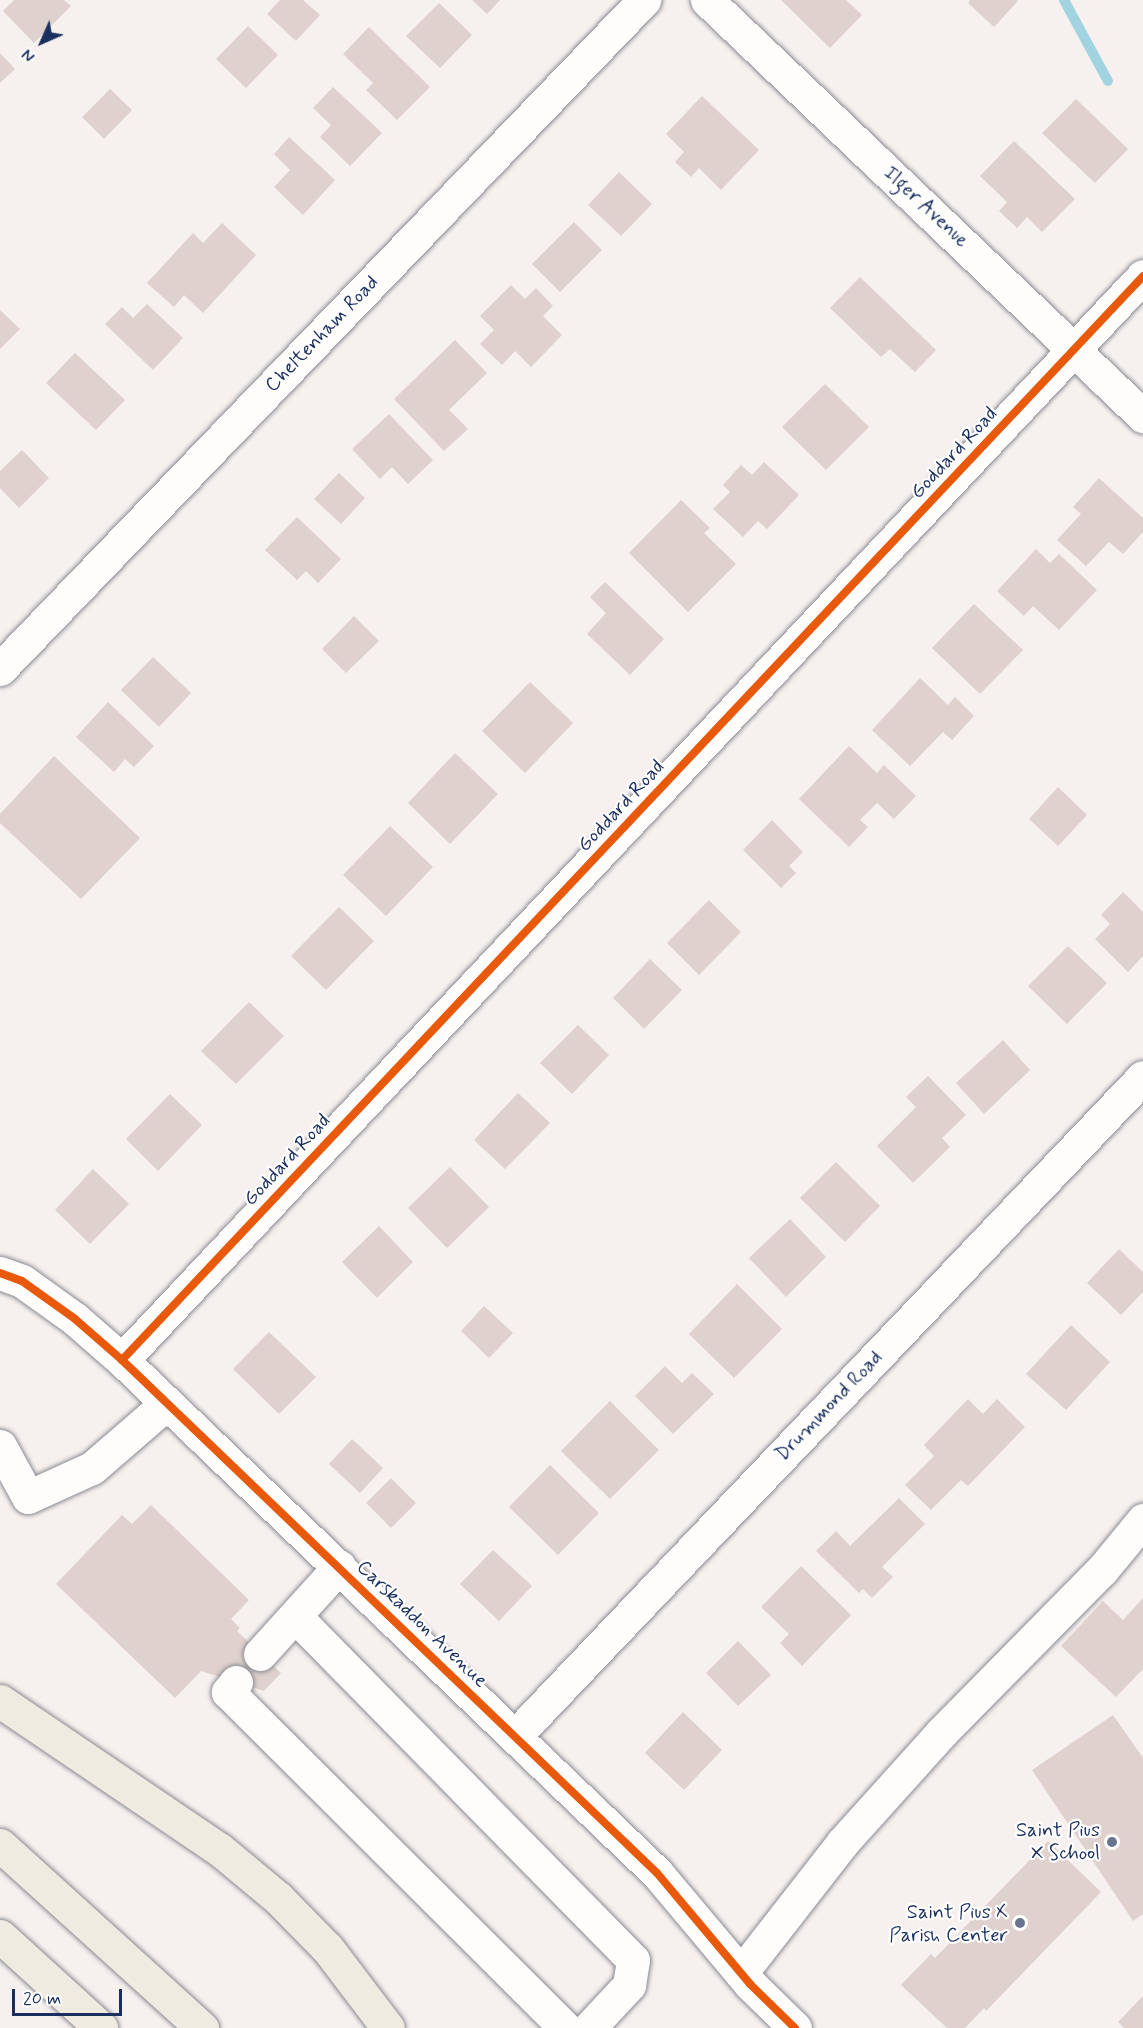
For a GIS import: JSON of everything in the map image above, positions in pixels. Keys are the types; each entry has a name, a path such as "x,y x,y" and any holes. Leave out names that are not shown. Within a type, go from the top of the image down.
{"highway":[{"path":"0,1701 219,1849 278,1898 328,1949 388,2028"},
{"path":"0,1845 202,2028"},
{"path":"0,1936 101,2028"}],"street":[{"name":"Cheltenham Road","path":"0,669 644,0"},
{"name":"Ilger Avenue","path":"707,0 1143,416"},
{"name":"Goddard Road","path":"122,1360 1143,276"},
{"name":"Drummond Road","path":"515,1736 1143,1077"},
{"name":"Carskaddon Avenue","path":"0,1273 22,1281 75,1319 122,1360 657,1873 741,1973 795,2028"},
{"path":"0,1446 28,1497 92,1467 167,1403"},
{"path":"741,1973 843,1842 940,1733 1102,1570 1143,1520"},
{"path":"260,1654 339,1567"},
{"path":"295,1616 633,1960 629,1985 589,2028"},
{"path":"236,1682 228,1692 565,2028"}],"building":[{"path":"14,0 64,0 71,6 34,43 3,11"},
{"path":"280,0 303,0 320,15 296,41 267,14"},
{"path":"472,0 500,0 487,14"},
{"path":"781,0 846,0 862,15 830,48"},
{"path":"970,0 1018,1 994,27 968,3"},
{"path":"439,3 472,35 440,68 406,36"},
{"path":"248,26 278,55 246,88 216,59"},
{"path":"369,27 430,87 397,120 366,90 373,83 343,54"},
{"path":"0,53 15,69 0,83"},
{"path":"333,87 382,133 350,166 320,137 331,125 313,108"},
{"path":"110,89 132,110 104,139 82,117"},
{"path":"702,96 759,150 721,190 699,168 691,177 675,162 684,152 666,134"},
{"path":"1076,99 1128,149 1095,183 1042,133"},
{"path":"289,137 335,180 303,215 274,187 290,170 274,154"},
{"path":"1014,141 1075,199 1042,232 1027,217 1017,228 999,211 1007,202 980,176"},
{"path":"619,172 652,204 621,236 588,205"},
{"path":"574,222 602,250 560,292 532,264"},
{"path":"222,223 256,255 203,313 184,295 174,307 147,283 193,233 203,243"},
{"path":"860,277 936,350 915,372 890,349 881,357 830,308"},
{"path":"511,285 525,299 536,288 553,306 543,316 562,335 531,367 515,351 502,365 480,344 494,330 480,316"},
{"path":"147,304 183,338 153,370 105,324 122,307 133,318"},
{"path":"0,310 20,329 0,349"},
{"path":"455,340 487,373 449,410 468,429 444,451 394,399"},
{"path":"75,353 125,400 96,430 46,383"},
{"path":"825,384 869,427 826,470 782,427"},
{"path":"389,414 433,460 408,484 392,467 380,479 352,449"},
{"path":"22,450 49,478 19,508 0,488 0,471"},
{"path":"764,462 799,495 767,529 758,521 743,537 713,509 730,492 723,485 741,465 752,475"},
{"path":"339,473 365,498 341,524 314,499"},
{"path":"1099,478 1143,518 1143,532 1123,554 1109,542 1086,566 1057,540 1081,514 1073,507"},
{"path":"681,500 710,528 704,533 736,564 688,612 629,553"},
{"path":"297,517 341,559 318,583 306,571 297,580 265,550"},
{"path":"1036,549 1050,563 1059,554 1097,590 1059,630 1033,606 1024,616 997,591"},
{"path":"605,582 664,639 630,675 587,634 606,613 590,597"},
{"path":"974,604 1023,650 980,694 932,648"},
{"path":"354,616 379,641 346,673 322,649"},
{"path":"153,657 191,693 159,727 121,690"},
{"path":"920,678 948,705 955,697 974,716 952,740 943,732 910,766 872,730"},
{"path":"530,682 573,723 525,773 482,731"},
{"path":"108,702 154,746 134,767 125,759 114,772 76,737"},
{"path":"849,746 877,773 884,765 916,796 894,819 877,803 860,820 868,827 849,847 799,799"},
{"path":"455,753 498,794 450,844 408,803"},
{"path":"54,756 140,838 81,899 0,823 0,814"},
{"path":"1058,787 1087,815 1058,846 1029,819"},
{"path":"772,820 803,852 789,866 796,873 781,888 743,850"},
{"path":"390,826 433,867 386,916 343,875"},
{"path":"1123,892 1143,912 1143,956 1128,972 1095,939 1110,924 1101,915"},
{"path":"709,900 741,932 699,975 667,943"},
{"path":"339,907 374,941 326,990 291,956"},
{"path":"1068,946 1107,983 1067,1024 1028,986"},
{"path":"650,959 682,990 644,1029 613,998"},
{"path":"249,1002 284,1036 236,1084 201,1051"},
{"path":"578,1025 609,1055 572,1094 540,1063"},
{"path":"1003,1040 1030,1070 984,1114 956,1083"},
{"path":"928,1076 966,1115 942,1138 950,1147 913,1183 877,1146 916,1107 906,1097"},
{"path":"518,1093 550,1123 505,1169 474,1140"},
{"path":"170,1094 202,1125 158,1171 126,1139"},
{"path":"836,1162 880,1206 845,1242 800,1198"},
{"path":"450,1167 489,1207 447,1248 408,1208"},
{"path":"93,1169 129,1204 90,1244 55,1210"},
{"path":"790,1219 826,1257 786,1297 749,1258"},
{"path":"379,1226 413,1262 377,1298 342,1262"},
{"path":"1119,1249 1143,1272 1143,1292 1121,1315 1087,1283"},
{"path":"737,1284 782,1329 734,1378 689,1334"},
{"path":"484,1306 513,1333 489,1358 461,1331"},
{"path":"1071,1325 1110,1362 1066,1410 1026,1374"},
{"path":"269,1332 316,1377 279,1414 233,1369"},
{"path":"665,1366 682,1383 692,1373 714,1394 673,1434 635,1396"},
{"path":"968,1399 983,1414 997,1399 1025,1427 968,1486 961,1480 931,1510 905,1485 934,1456 924,1445"},
{"path":"610,1401 659,1450 610,1499 561,1451"},
{"path":"352,1439 383,1468 360,1493 329,1464"},
{"path":"550,1465 599,1513 558,1555 509,1507"},
{"path":"391,1478 416,1503 391,1528 366,1503"},
{"path":"899,1498 925,1524 882,1567 893,1577 872,1598 863,1589 859,1593 816,1551 836,1531 850,1546"},
{"path":"151,1505 249,1600 231,1619 240,1628 237,1631 281,1673 264,1691 201,1671 175,1698 56,1584 122,1515 132,1524"},
{"path":"493,1550 532,1586 499,1621 460,1584"},
{"path":"801,1566 851,1615 802,1666 780,1643 789,1634 761,1607"},
{"path":"1143,1598 1143,1669 1116,1697 1061,1646 1103,1601 1123,1620"},
{"path":"738,1641 771,1675 738,1706 706,1673"},
{"path":"683,1712 722,1750 684,1790 645,1753"},
{"name":"Saint Pius X School","path":"1113,1715 1143,1758 1143,1914 1133,1921 1032,1770"},
{"name":"Saint Pius X Parish Center","path":"1048,1841 1101,1892 986,2011 984,2008 965,2028 947,2028 901,1985 931,1954 935,1958"},
{"path":"1143,1996 1143,2028 1124,2028 1118,2022"}],"waterway":[{"path":"1064,0 1108,81"}],"cycle path":[{"path":"122,1360 1143,276"},
{"path":"0,1273 22,1281 75,1319 122,1360 657,1873 750,1984 795,2028"}],"place":[{"name":"Saint Pius X School","path":"1112,1842"},
{"name":"Saint Pius X Parish Center","path":"1020,1923"}]}
